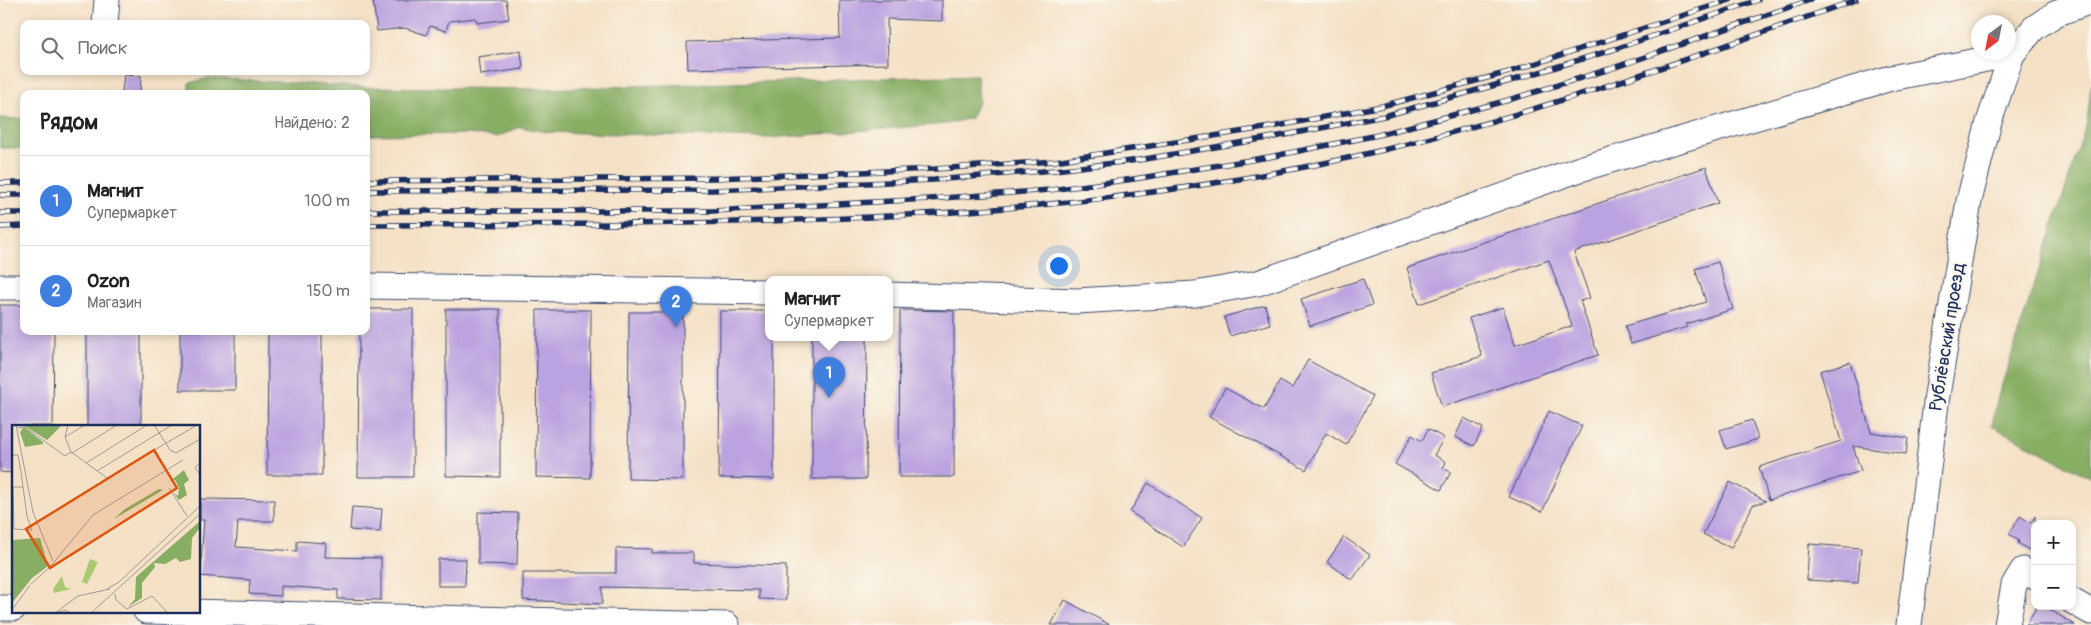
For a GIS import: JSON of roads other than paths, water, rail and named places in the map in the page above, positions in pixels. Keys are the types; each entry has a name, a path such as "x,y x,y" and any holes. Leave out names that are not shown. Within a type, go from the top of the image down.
{"street":[{"path":"106,20 107,0"},
{"path":"2016,49 2034,28 2055,14 2091,0"},
{"path":"893,296 1077,301 1194,294 1258,283 1580,169 1891,78 1982,60"},
{"name":"Рублёвский проезд","path":"1909,625 1937,395 1969,201 1989,122 2010,60"},
{"path":"370,286 765,292"},
{"path":"0,287 20,287"},
{"path":"2007,625 2014,585 2023,570 2031,575"},
{"path":"2076,603 2091,612"},
{"path":"188,612 727,625"}],"railway":[{"path":"370,181 716,178 935,169 1055,161 1277,126 1382,106 1509,72 1730,0"},
{"path":"370,191 714,190 934,180 1055,170 1139,160 1384,116 1615,49 1758,0"},
{"path":"370,211 713,211 1050,190 1134,179 1269,157 1378,135 1505,101 1610,69 1810,0"},
{"path":"370,225 749,222 877,217 1005,208 1131,195 1258,176 1383,150 1503,118 1621,81 1856,0"},
{"path":"0,183 20,183"},
{"path":"0,195 20,195"},
{"path":"0,213 20,213"},
{"path":"0,227 20,226"}],"place":[{"name":"Ozon","path":"676,327"},
{"name":"Магнит","path":"829,398"}]}
